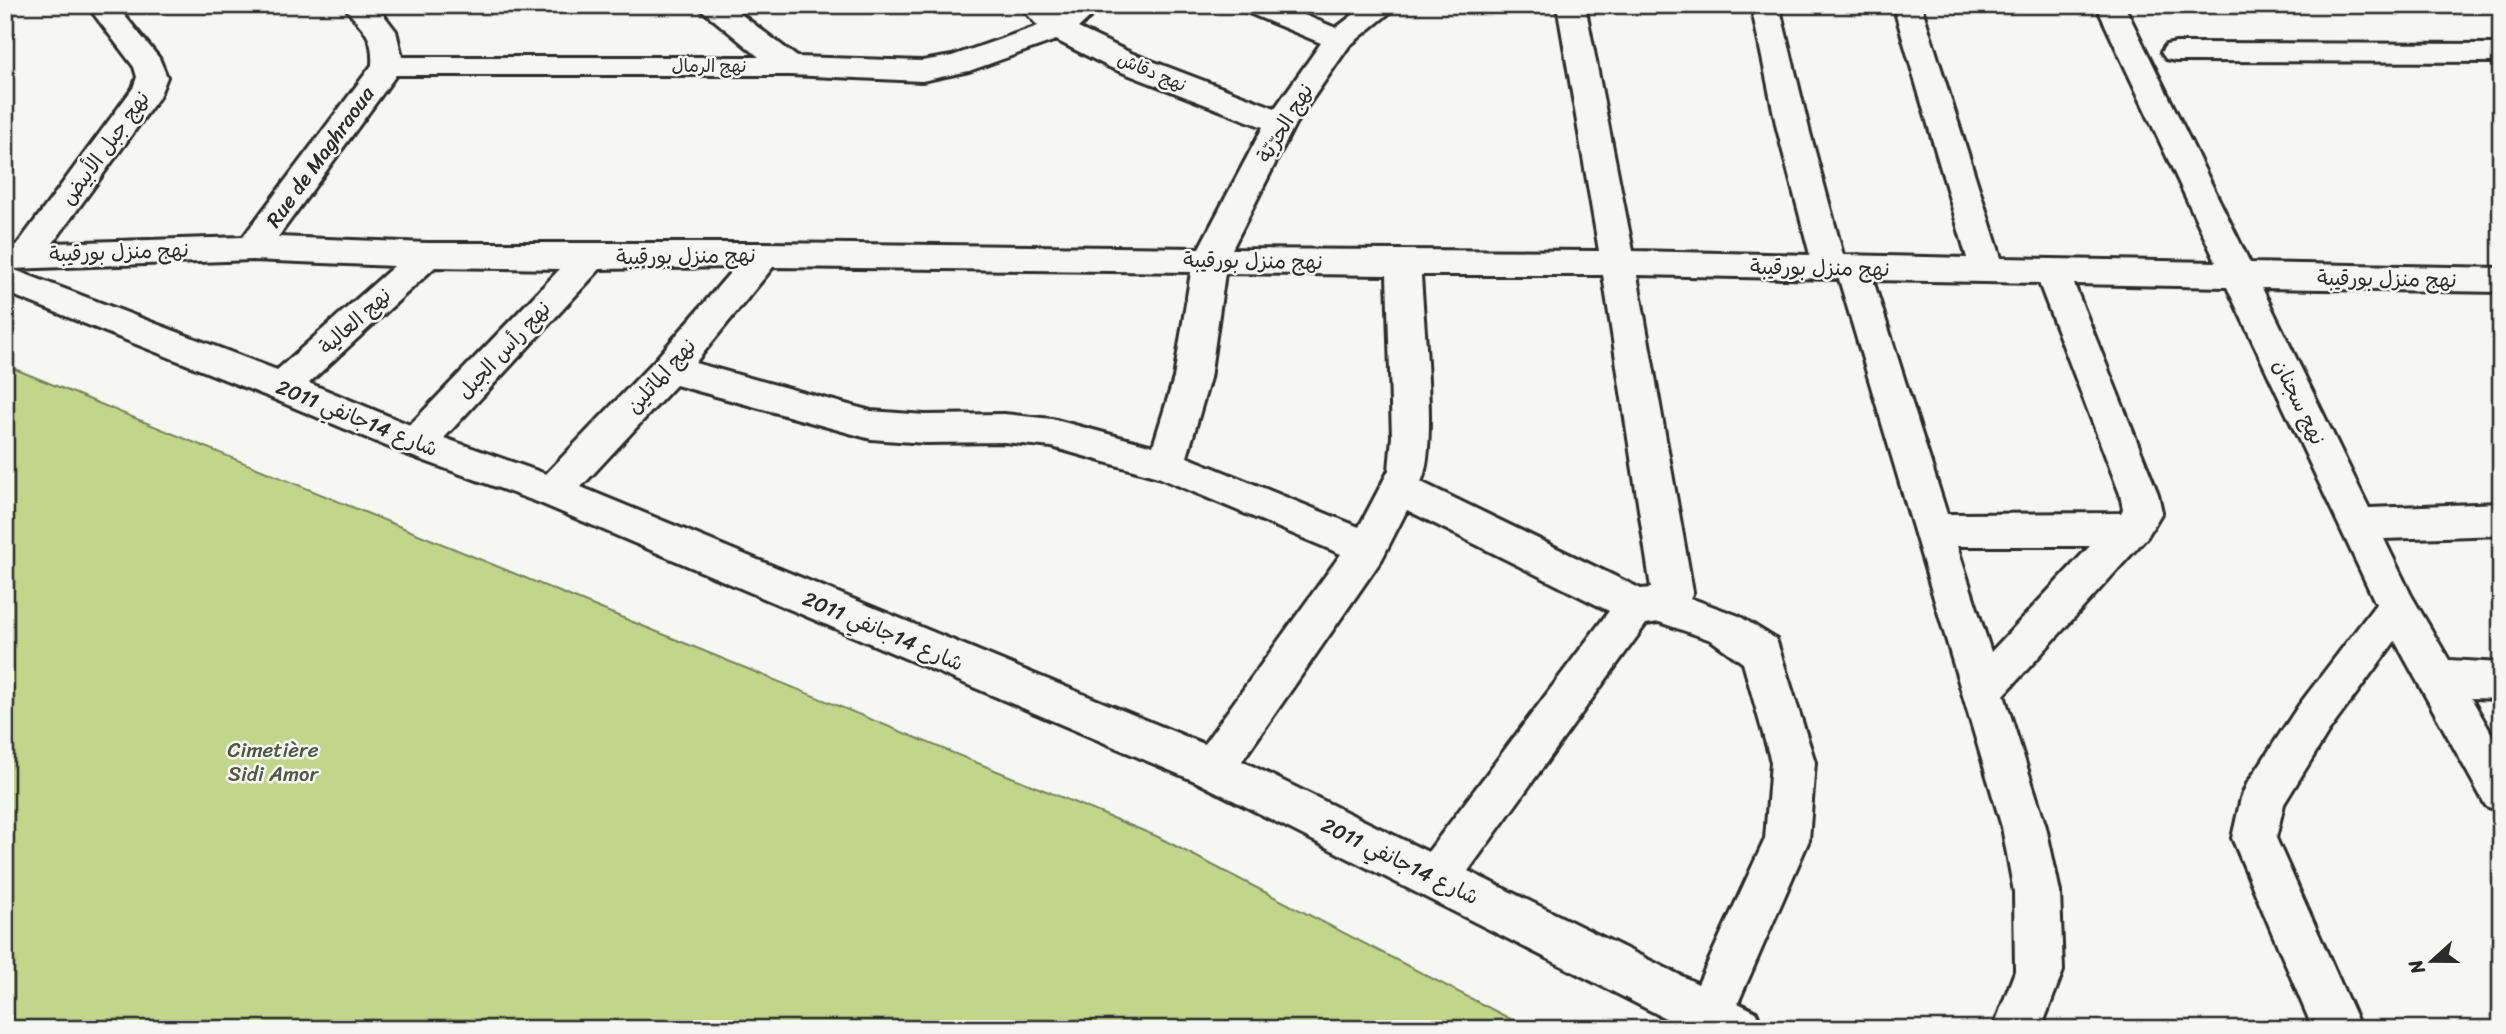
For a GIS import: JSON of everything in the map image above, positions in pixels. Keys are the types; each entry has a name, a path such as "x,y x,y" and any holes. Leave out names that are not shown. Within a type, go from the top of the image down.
{"street":[{"name":"نهج جبل الأبيض","path":"12,264 148,90 152,77 148,65 101,5"},
{"path":"358,5 381,30 389,46 387,66"},
{"path":"710,5 790,66"},
{"name":"نهج دقاش","path":"1032,5 1058,29 1132,65 1282,122"},
{"name":"نهج الرمال","path":"387,66 790,66 922,71 958,64 1058,29 1089,5"},
{"path":"1254,5 1339,40"},
{"name":"نهج الحرّيّة","path":"1166,464 1192,378 1210,260 1282,122 1339,40 1385,5"},
{"path":"1435,879 1649,605 1673,592 1619,263 1571,5"},
{"path":"1765,5 1793,129 1933,530 2024,827 2037,892 2039,971 2017,1029"},
{"path":"1907,5 1988,270"},
{"name":"نهج سجنان","path":"2110,5 2397,607 2501,792"},
{"path":"2176,52 2501,53"},
{"name":"Rue de Maghraoua","path":"252,248 387,66"},
{"name":"نهج منزل بورقيبة","path":"12,264 252,248 427,255 764,255 1619,263 2501,280"},
{"name":"نهج العالية","path":"282,387 427,255"},
{"name":"نهج الماتلين","path":"553,492 669,369 764,255"},
{"name":"نهج رأس الجبل","path":"416,443 591,257"},
{"path":"1212,768 1368,548 1408,470 1410,437 1404,263"},
{"name":"شارع 14جانفي 2011","path":"12,264 282,387 416,443 553,492 1212,768 1724,1021"},
{"path":"1982,690 2143,512 2139,494 2052,272"},
{"path":"669,369 872,425 925,429 1004,428 1052,433 1166,464 1368,548"},
{"path":"1400,489 1649,605 1725,628 1761,652 1793,762 1787,841 1724,1021"},
{"path":"2358,524 2501,519"},
{"path":"1933,530 2116,530 2133,526"},
{"path":"2337,1029 2254,838 2263,798 2314,718 2397,607"},
{"path":"2438,678 2501,681"}],"green space":[{"name":"Cimetière Sidi Amor","path":"5,365 1156,836 1530,1029 5,1029"}]}
